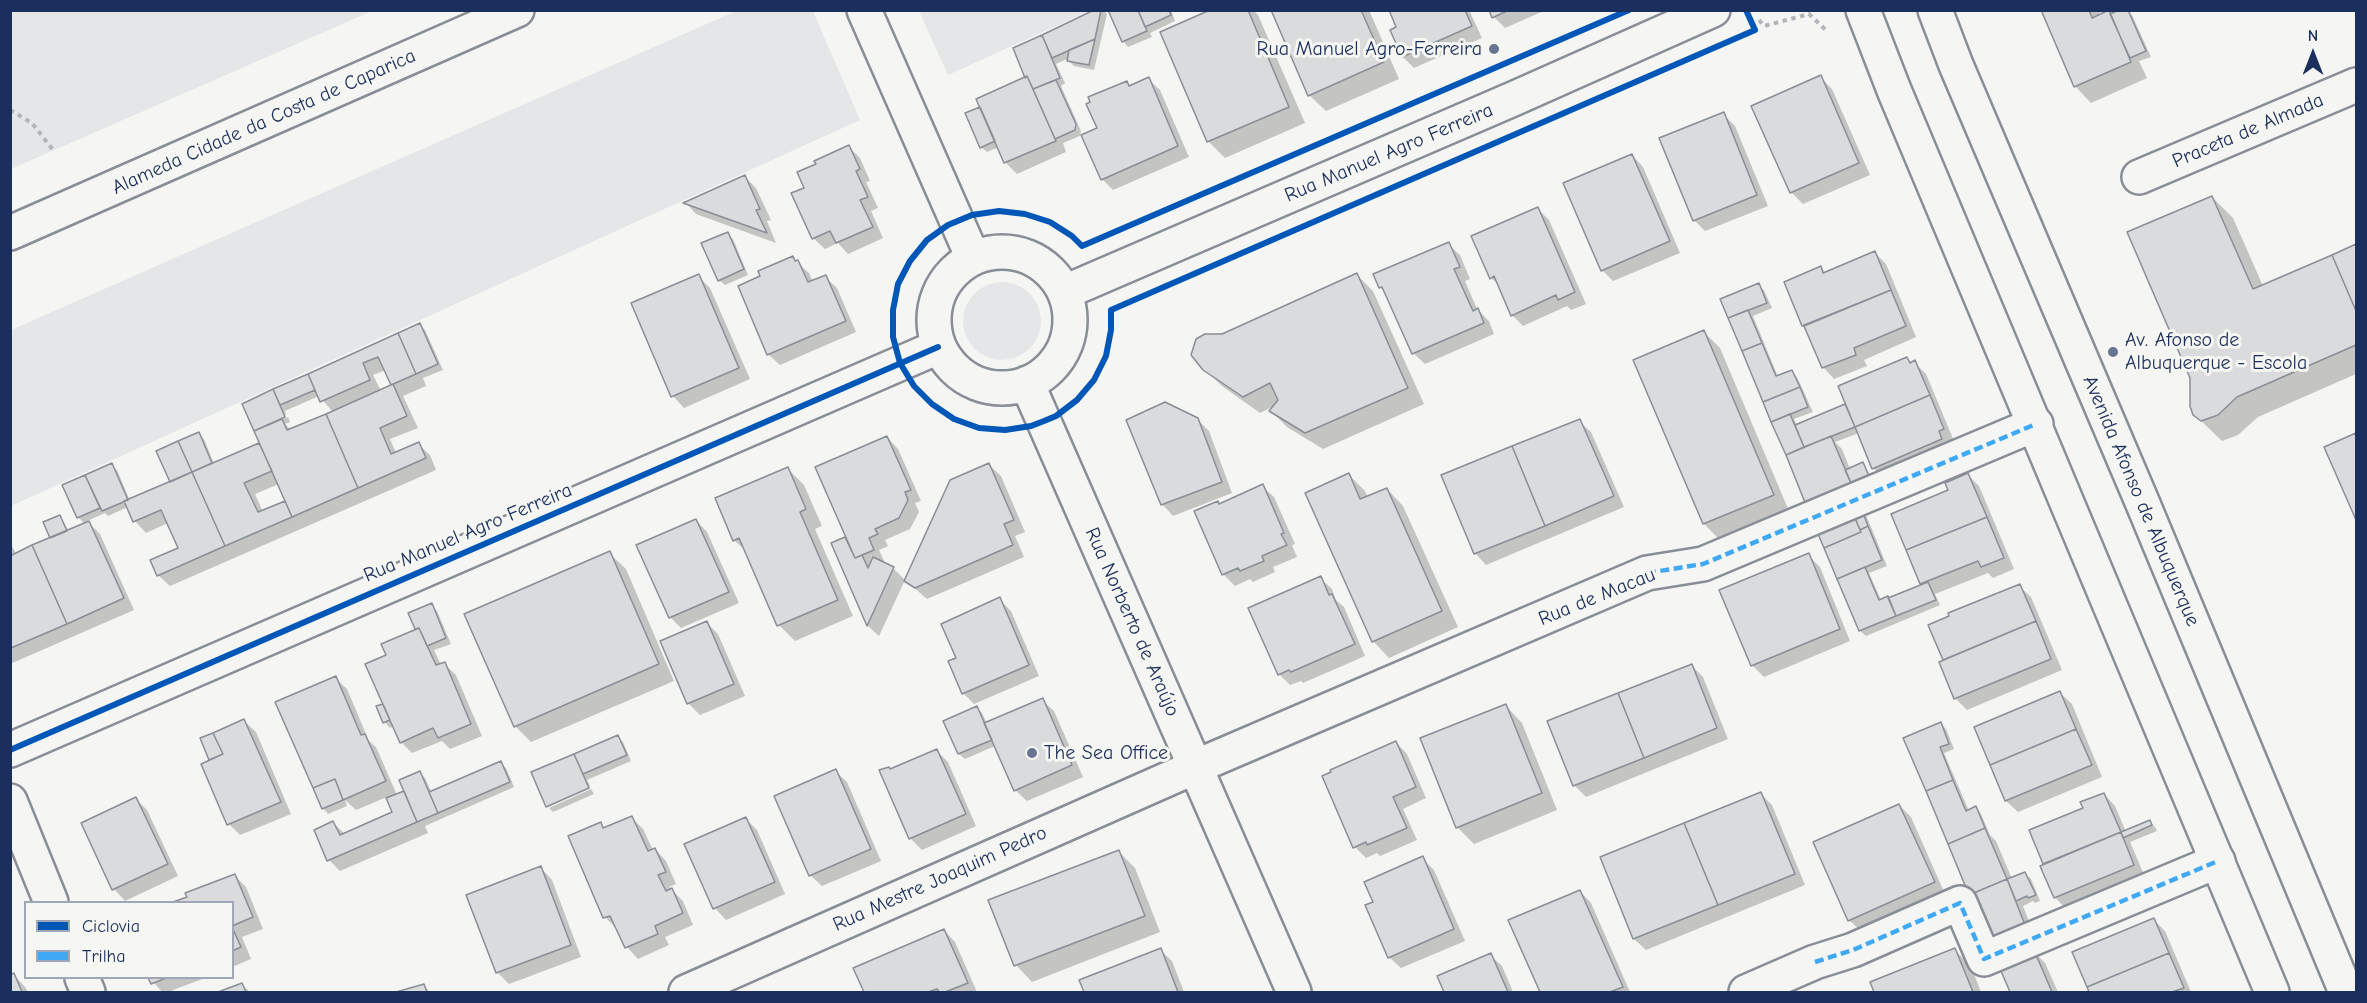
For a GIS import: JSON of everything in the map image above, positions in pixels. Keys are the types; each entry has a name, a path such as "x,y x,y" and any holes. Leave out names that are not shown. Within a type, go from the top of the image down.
{"street":[{"name":"Alameda Cidade da Costa de Caparica","path":"10,233 517,10"},
{"path":"864,10 973,258"},
{"name":"Rua Manuel Agro Ferreira","path":"1065,292 1502,104 1713,10"},
{"path":"1863,10 1894,90 2036,424 2272,993"},
{"name":"Avenida Afonso de Albuquerque","path":"1935,10 1956,65 2130,472 2346,993"},
{"name":"Praceta de Almada","path":"2139,177 2356,85"},
{"path":"1000,252 1017,253 1032,258 1058,279 1065,292 1071,326 1067,343 1060,357 1049,370 1028,384 1004,389 987,388 972,382 946,361 938,347 933,314 937,298 944,283 955,271 973,258 1000,252"},
{"name":"Rua Manuel Agro Ferreira","path":"10,750 938,347"},
{"name":"Rua Norberto de Araújo","path":"1028,384 1294,993"},
{"name":"Rua de Macau","path":"1195,767 1647,573 1703,564 2036,424"},
{"name":"Rua Mestre Joaquim Pedro","path":"686,993 1195,767"},
{"path":"10,801 50,901"},
{"path":"1746,993 1815,962 1853,950 1960,903 1984,959 2218,861"},
{"path":"82,979 88,993"}],"path":[{"path":"1759,20 1764,26 1809,14 1833,37"},
{"path":"10,110 32,123 53,150"}],"shaded area":[{"path":"11,10 372,10 372,11 11,169"},
{"path":"736,11 813,11 860,120 11,506 11,330"},
{"path":"919,11 1089,11 948,75"},
{"path":"1002,282 1017,285 1034,299 1041,321 1038,336 1024,353 1002,360 987,357 970,343 963,321 966,306 980,289"}],"building":[{"path":"1094,10 1101,10 1095,39 1052,58 1042,35"},
{"path":"1108,10 1138,10 1147,31 1122,42"},
{"path":"1138,10 1169,10 1171,15 1145,27"},
{"path":"1210,10 1248,10 1289,107 1207,142 1160,32"},
{"path":"1271,10 1361,10 1384,62 1308,96"},
{"path":"1389,10 1465,10 1472,26 1402,57 1390,30 1396,27"},
{"path":"1489,10 1509,10 1492,18"},
{"path":"2041,10 2089,10 2092,18 2109,10 2131,62 2074,87"},
{"path":"2119,10 2128,10 2146,51 2130,58 2110,14"},
{"path":"1042,35 1060,78 1033,89 1027,76 1025,78 1013,48"},
{"path":"1095,39 1089,65 1067,61 1069,50"},
{"path":"1821,75 1859,163 1790,193 1751,106"},
{"path":"1027,76 1056,141 1004,163 976,99"},
{"path":"1149,77 1178,146 1101,180 1081,135 1097,128 1086,104 1090,102 1088,97 1127,81 1129,86"},
{"path":"1056,80 1076,124 1075,130 1055,139 1033,89"},
{"path":"980,107 995,141 980,148 965,113"},
{"path":"1724,112 1757,195 1693,221 1659,138"},
{"path":"849,145 860,169 856,171 868,197 860,200 873,227 836,243 830,231 812,239 791,193 804,188 797,172 816,164 814,161"},
{"path":"1632,154 1670,241 1601,271 1563,183"},
{"path":"745,175 760,209 756,210 767,233 683,203"},
{"path":"2212,196 2253,289 2332,255 2356,311 2356,345 2237,397 2218,415 2201,421 2193,415 2190,406 2190,378 2127,232"},
{"path":"1538,207 1575,292 1558,300 1556,295 1511,316 1494,276 1490,279 1471,236"},
{"path":"728,232 744,269 718,281 701,243"},
{"path":"1449,242 1460,267 1454,269 1473,311 1478,308 1484,323 1412,354 1382,287 1379,288 1373,274"},
{"path":"2356,244 2356,311 2332,255"},
{"path":"1875,251 1891,290 1802,326 1784,282 1821,266 1823,273"},
{"path":"793,256 795,261 798,260 808,282 826,275 846,321 767,355 738,286 760,276 758,271"},
{"path":"1357,273 1408,388 1305,433 1269,411 1278,400 1270,383 1243,397 1203,370 1191,355 1196,339 1205,334 1222,334"},
{"path":"699,274 739,368 671,397 631,303"},
{"path":"1759,283 1767,303 1728,318 1720,299"},
{"path":"1891,290 1906,326 1854,348 1856,355 1822,368 1804,326"},
{"path":"1748,310 1762,343 1742,351 1728,318"},
{"path":"420,323 438,364 416,374 398,333"},
{"path":"1704,330 1774,495 1703,524 1633,360"},
{"path":"398,333 416,374 391,385 378,357 363,363 370,380 320,402 308,374"},
{"path":"1762,343 1776,376 1792,370 1800,387 1763,402 1742,351"},
{"path":"1907,357 1910,363 1915,360 1930,395 1855,427 1838,386"},
{"path":"308,374 315,390 280,405 273,389"},
{"path":"393,384 407,416 380,428 391,454 419,442 426,458 358,488 326,414"},
{"path":"1800,387 1808,407 1771,422 1763,402"},
{"path":"273,389 285,417 254,431 242,404"},
{"path":"1930,395 1944,429 1939,431 1942,439 1872,469 1855,427"},
{"path":"1165,402 1198,418 1222,482 1161,505 1126,420"},
{"path":"1845,404 1855,427 1804,447 1795,425"},
{"path":"326,414 358,488 292,517 254,431 282,419 287,430"},
{"path":"1790,414 1804,447 1786,455 1771,422"},
{"path":"1580,419 1614,496 1545,526 1512,446"},
{"path":"199,432 212,463 192,472 178,441"},
{"path":"2356,433 2356,520 2324,447"},
{"path":"887,436 911,490 905,492 908,500 899,518 875,529 878,534 869,538 874,550 855,558 815,467"},
{"path":"1831,436 1854,490 1808,510 1786,455"},
{"path":"178,441 192,472 170,482 156,451"},
{"path":"259,443 272,471 244,483 258,512 285,501 292,517 225,546 192,472"},
{"path":"1512,446 1545,526 1474,554 1441,475"},
{"path":"1863,462 1872,483 1854,490 1845,470"},
{"path":"112,463 128,500 102,511 85,475"},
{"path":"989,463 1014,520 1004,524 1013,545 915,588 904,581 950,480"},
{"path":"788,467 806,509 800,512 838,600 777,626 739,538 733,541 715,498"},
{"path":"192,472 225,546 157,576 150,560 178,548 161,510 133,522 124,501"},
{"path":"1349,473 1360,499 1387,488 1442,611 1372,642 1305,493"},
{"path":"1968,473 1987,517 1906,550 1891,514 1948,490 1945,483"},
{"path":"85,475 100,508 77,518 62,485"},
{"path":"1263,484 1287,545 1262,556 1264,561 1240,571 1238,568 1222,575 1194,511 1218,501 1219,504"},
{"path":"1861,508 1868,526 1860,530 1852,511"},
{"path":"1852,511 1861,532 1824,548 1815,527"},
{"path":"60,515 67,531 50,538 43,522"},
{"path":"1987,517 2004,558 1981,567 1978,561 1920,584 1906,550"},
{"path":"696,519 729,592 669,618 636,545"},
{"path":"89,521 124,598 67,624 32,545"},
{"path":"1868,526 1882,560 1837,579 1824,548 1861,532 1860,530"},
{"path":"845,537 855,558 862,555 868,568 873,557 894,567 867,626 831,543"},
{"path":"32,545 67,624 11,648 10,556"},
{"path":"610,551 659,664 514,727 464,614"},
{"path":"1809,553 1840,629 1751,666 1719,590"},
{"path":"1865,567 1879,600 1888,596 1896,616 1859,631 1837,579"},
{"path":"1321,576 1355,644 1291,672 1289,670 1278,675 1248,608"},
{"path":"1928,582 1936,600 1896,616 1888,598"},
{"path":"2020,584 2036,621 1943,660 1928,625 1949,616 1948,613"},
{"path":"1000,597 1029,665 962,694 948,661 956,658 941,624"},
{"path":"432,603 446,638 427,646 419,628 415,629 408,613"},
{"path":"707,621 734,684 687,704 660,641"},
{"path":"2036,621 2051,659 1954,699 1939,662"},
{"path":"419,628 436,665 445,662 471,724 438,738 433,728 400,743 365,664 386,655 381,644"},
{"path":"1692,664 1717,728 1644,758 1618,693"},
{"path":"336,676 361,735 365,734 386,781 343,800 335,779 313,788 275,702"},
{"path":"2060,691 2076,729 1990,765 1974,727"},
{"path":"1618,693 1644,758 1573,786 1547,721"},
{"name":"The Sea Office","path":"1043,698 1072,765 1014,791 984,723"},
{"path":"383,704 390,720 383,723 376,706"},
{"path":"1506,704 1542,793 1456,828 1420,738"},
{"path":"977,706 992,740 958,754 943,721"},
{"path":"244,719 281,802 227,825 201,764 223,754 213,733"},
{"path":"1941,722 1949,744 1940,747 1953,780 1926,791 1903,738"},
{"path":"2076,729 2092,765 2005,801 1990,765"},
{"path":"213,733 223,754 209,760 200,738"},
{"path":"618,735 627,755 583,774 574,754"},
{"path":"1396,741 1416,787 1393,797 1407,828 1367,845 1366,842 1353,848 1322,776 1331,772 1330,770"},
{"path":"937,749 966,814 909,839 879,770 889,767 890,769"},
{"path":"574,754 589,788 546,807 531,772"},
{"path":"501,761 510,782 438,813 429,792"},
{"path":"836,769 871,849 809,876 774,796"},
{"path":"420,771 438,813 417,822 399,780"},
{"path":"335,779 343,800 322,809 313,788"},
{"path":"1953,780 1966,811 1976,806 1985,828 1948,844 1926,791"},
{"path":"404,791 417,822 327,861 314,830 333,821 340,835 392,812 386,798"},
{"path":"1761,792 1795,874 1718,905 1684,823"},
{"path":"2104,793 2121,832 2043,864 2029,830 2083,808 2080,802"},
{"path":"136,797 168,864 112,890 81,823"},
{"path":"1899,804 1935,882 1848,921 1813,842"},
{"path":"632,816 648,851 655,848 666,872 658,875 666,891 672,888 683,913 655,926 658,934 625,948 610,916 603,918 568,836 601,822 603,828"},
{"path":"746,817 775,882 713,909 684,844"},
{"path":"2150,820 2152,825 2123,838 2121,832"},
{"path":"1684,823 1718,905 1633,939 1600,857"},
{"path":"1985,828 2007,879 1969,895 1948,844"},
{"path":"2121,832 2134,865 2054,898 2040,866"},
{"path":"1119,850 1145,916 1014,966 988,900"},
{"path":"1423,856 1454,929 1388,958 1365,905 1373,902 1364,882"},
{"path":"541,866 571,945 496,973 466,895"},
{"path":"2025,872 2036,895 2016,901 2007,879"},
{"path":"235,874 253,917 234,925 234,901 176,901 187,897 185,893"},
{"path":"2007,879 2025,925 1990,946 1969,895"},
{"path":"1580,890 1623,987 1610,992 1540,992 1508,920"},
{"path":"2154,918 2169,953 2087,987 2072,952"},
{"path":"944,929 968,983 945,992 939,992 937,989 928,992 864,992 853,968"},
{"path":"234,931 241,947 234,950"},
{"path":"1161,948 1178,992 1084,992 1079,980"},
{"path":"1955,948 1973,992 1874,992 1870,982"},
{"path":"2034,950 2052,992 2010,992 1998,964"},
{"path":"1491,953 1508,992 1444,992 1437,976"},
{"path":"2169,953 2184,988 2172,992 2089,992 2087,987"},
{"path":"14,973 22,992 10,992 10,975"},
{"path":"148,979 164,979 151,984"},
{"path":"242,983 246,992 218,992"},
{"path":"424,984 427,992 396,992"}],"marked path":[{"path":"1647,573 1703,564 2036,424"},
{"path":"1815,962 1853,950 1960,903 1984,959 2218,861"}],"cycle path":[{"path":"1629,10 1082,246 1072,236 1050,222 1025,214 999,211 972,215 948,225 927,240 910,261 898,284 893,310 893,337 900,363 914,386 932,404 954,419 979,428 1005,430 1031,426 1056,416 1077,400 1094,380 1106,356 1111,330 1111,310 1755,30 1746,10"},
{"path":"10,750 938,347"}],"place":[{"name":"Rua Manuel Agro-Ferreira","path":"1494,49"},
{"name":"Av. Afonso de Albuquerque - Escola","path":"2113,352"},
{"name":"The Sea Office","path":"1032,753"}]}
